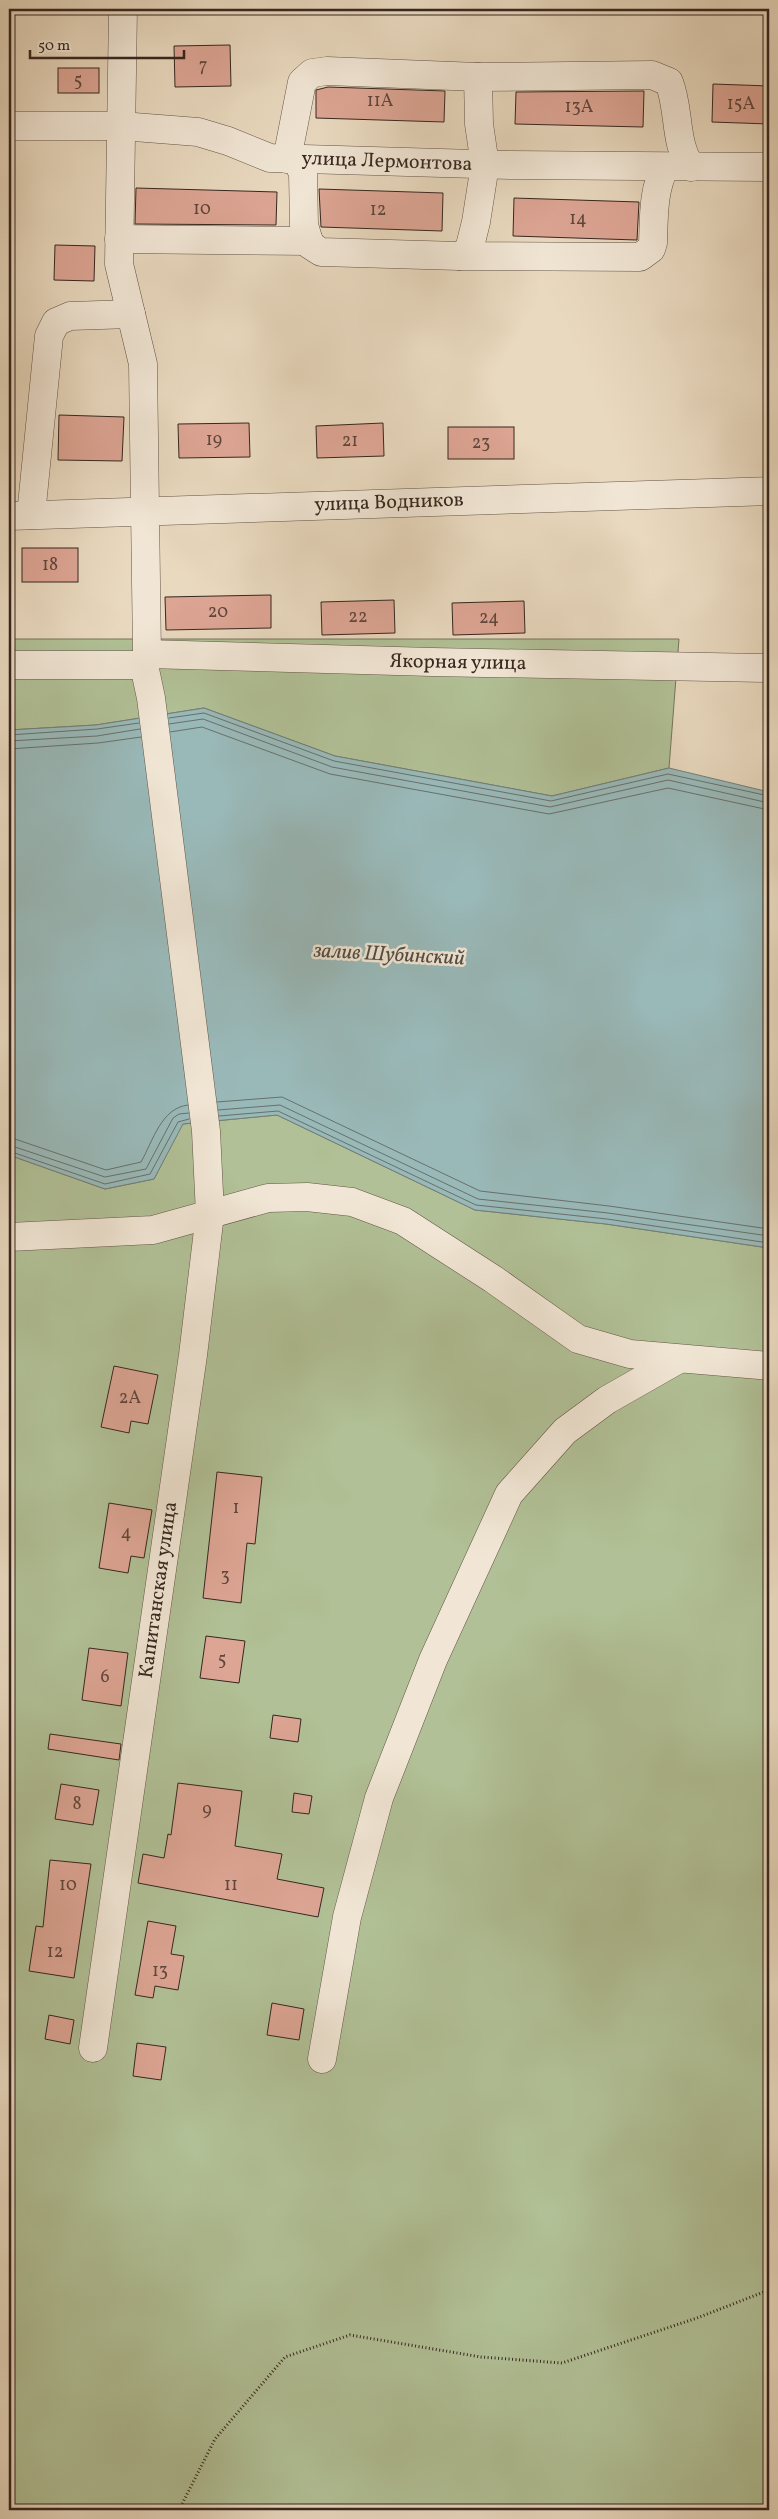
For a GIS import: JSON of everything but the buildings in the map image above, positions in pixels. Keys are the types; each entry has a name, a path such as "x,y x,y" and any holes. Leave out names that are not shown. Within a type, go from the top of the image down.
{"street":[{"name":"Капитанская улица","path":"93,2048 193,1355 210,1214 206,1131 145,659 142,364 118,264 123,9"},
{"path":"327,71 478,78 652,75 669,82 675,98 682,154 678,167 659,179 655,197 653,243 650,249 640,257 459,256 321,252 310,245 304,225 303,173 292,159 302,82 312,73 327,71"},
{"path":"459,256 469,250 476,222 485,164 479,124 478,78"},
{"name":"улица Лермонтова","path":"9,126 120,126 198,132 228,141 270,158 485,164 769,168"},
{"path":"119,238 308,241"},
{"path":"20,515 49,336 56,322 70,316 131,314"},
{"name":"улица Водников","path":"20,515 769,491"},
{"name":"Якорная улица","path":"9,665 145,659 769,668"},
{"path":"9,1237 153,1230 268,1198 307,1197 352,1202 403,1221 493,1279 578,1339 630,1354 769,1366"},
{"path":"322,2059 347,1917 379,1798 433,1660 509,1494 565,1431 607,1400 679,1359"}],"path":[{"path":"179,2510 215,2439 285,2357 350,2335 481,2357 562,2363 697,2318 769,2290"}],"green space":[{"path":"9,639 679,639 669,768 552,796 335,756 204,708 96,725 9,730"},
{"path":"277,1115 475,1210 606,1224 769,1248 769,2510 9,2510 9,1155 105,1189 154,1179 182,1124"}],"water":[{"name":"залив Шубинский","path":"204,708 335,756 552,796 669,768 769,792 769,1248 606,1224 475,1210 277,1115 183,1124 154,1179 105,1189 9,1155 9,730 96,725"}]}
